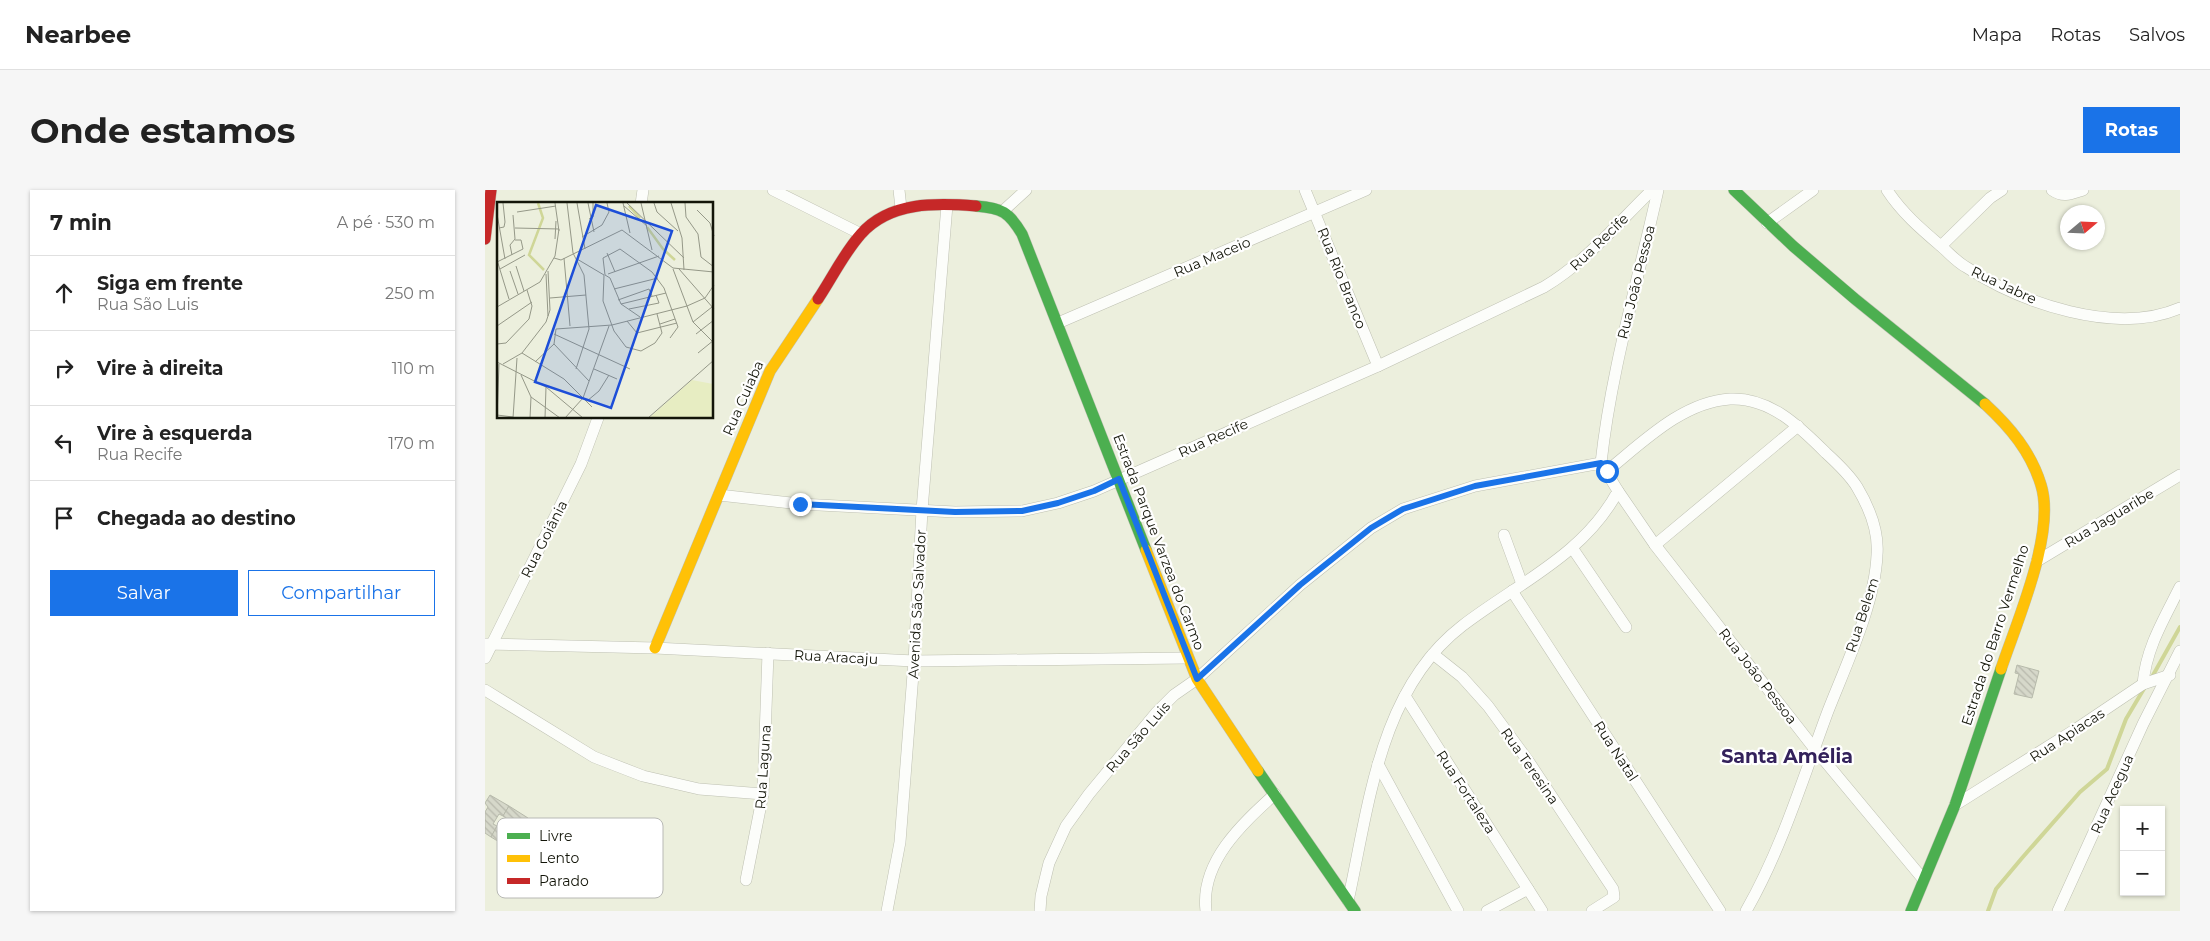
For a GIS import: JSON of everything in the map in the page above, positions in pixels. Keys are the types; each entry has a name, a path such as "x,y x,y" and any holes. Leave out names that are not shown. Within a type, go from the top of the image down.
{"street":[{"path":"485,239 491,190"},
{"path":"773,190 861,234"},
{"path":"899,190 901,208"},
{"path":"947,205 1003,211 1026,190"},
{"name":"Rua Rio Branco","path":"1305,190 1378,366"},
{"name":"Rua Maceio","path":"1058,323 1366,190"},
{"name":"Rua Recife","path":"719,495 800,504 955,512 1022,511 1058,503 1094,491 1378,366 1544,287 1563,276 1590,253 1652,190"},
{"name":"Rua João Pessoa","path":"1604,467 1606,420 1619,354 1658,190"},
{"name":"Estrada do Barro Vermelho","path":"1734,190 1767,224 1898,336 1996,413 2020,444 2032,464 2041,486 2043,525 2037,561 1955,805 1911,911"},
{"path":"1767,224 1813,190"},
{"name":"Rua Jabre","path":"1887,190 1916,226 1964,266 1991,282 2021,296 2072,311 2105,316 2155,317 2180,308"},
{"path":"1941,246 1962,223 2002,190"},
{"path":"2052,190 2061,196 2067,196 2083,190"},
{"name":"Rua Cuiaba","path":"655,648 770,371 861,234 873,224 901,208 947,205"},
{"name":"Avenida São Salvador","path":"887,911 900,842 914,660 922,510 947,205"},
{"name":"Estrada Parque Varzea do Carmo","path":"1003,211 1014,221 1022,234 1119,479 1187,658 1197,679 1237,741 1355,911"},
{"name":"Rua Belem","path":"1604,467 1667,424 1694,409 1730,399 1766,406 1782,414 1798,426 1839,466 1856,486 1873,522 1877,536 1875,578 1861,624 1772,862 1746,911"},
{"name":"Rua Goiânia","path":"485,658 488,645 581,464 598,419"},
{"path":"1655,545 1798,426"},
{"path":"1349,900 1378,764 1391,724 1405,696 1433,654 1461,627 1573,549 1608,509 1618,491 1604,467"},
{"name":"Rua São Luis","path":"1040,911 1041,896 1049,863 1065,826 1155,713 1174,695 1197,679 1300,585 1371,528 1403,509 1475,486 1604,467"},
{"name":"Rua Jaguaribe","path":"2037,561 2180,476"},
{"name":"Rua João Pessoa","path":"1618,491 1655,545 1814,748 1923,879"},
{"name":"Rua Natal","path":"1504,536 1517,587 1720,911"},
{"path":"1573,549 1626,627"},
{"path":"2143,684 2150,646 2180,587"},
{"name":"Rua Aracaju","path":"488,645 655,648 914,660 1187,658"},
{"name":"Rua Acegua","path":"2058,911 2143,724 2180,651"},
{"name":"Rua Laguna","path":"746,880 763,794 768,653"},
{"name":"Rua Teresina","path":"1433,654 1462,677 1488,706 1529,762 1613,889 1614,897 1592,911"},
{"name":"Rua Apiacas","path":"1955,805 2076,730 2143,684 2167,677 2180,668"},
{"path":"485,690 594,758 643,776 699,789 763,794"},
{"name":"Rua Fortaleza","path":"1405,696 1542,911"},
{"path":"1378,764 1458,911"},
{"path":"1206,911 1205,887 1214,862 1235,834 1275,794"},
{"path":"1487,911 1528,888"}],"building":[{"path":"2017,665 2039,671 2032,698 2014,694 2019,674 2015,673"},
{"path":"490,795 509,806 503,816 499,814 493,824 497,826 491,837 485,833 485,812 488,807 485,803"},
{"path":"509,806 528,818 506,818 503,816"},
{"path":"497,826 497,841 491,837"}],"waterway":[{"path":"2152,677 2180,627"},
{"path":"1988,911 1996,889 2080,792 2107,769 2126,719 2145,687"}],"traffic: fast":[{"path":"1734,190 1793,246 1855,299 1985,404"},
{"path":"976,206 1004,212 1022,234 1146,550"},
{"path":"1911,911 1955,805 2001,669"},
{"path":"1258,771 1355,911"}],"traffic: slow":[{"path":"655,648 770,371 818,299"},
{"path":"1985,404 2011,431 2032,462 2041,485 2044,505 2043,527 2033,577 2001,669"},
{"path":"1146,550 1197,679 1258,771"}],"traffic: jam":[{"path":"485,239 491,190"},
{"path":"818,299 855,241 873,223 886,215 915,206 946,204 976,206"}],"district":[{"name":"Santa Amélia","path":"1787,756"}],"route":[{"path":"800,504 955,512 1022,511 1058,503 1094,491 1119,479 1187,658 1197,679 1300,585 1371,528 1403,509 1432,498 1475,486 1601,463 1607,471"}]}
